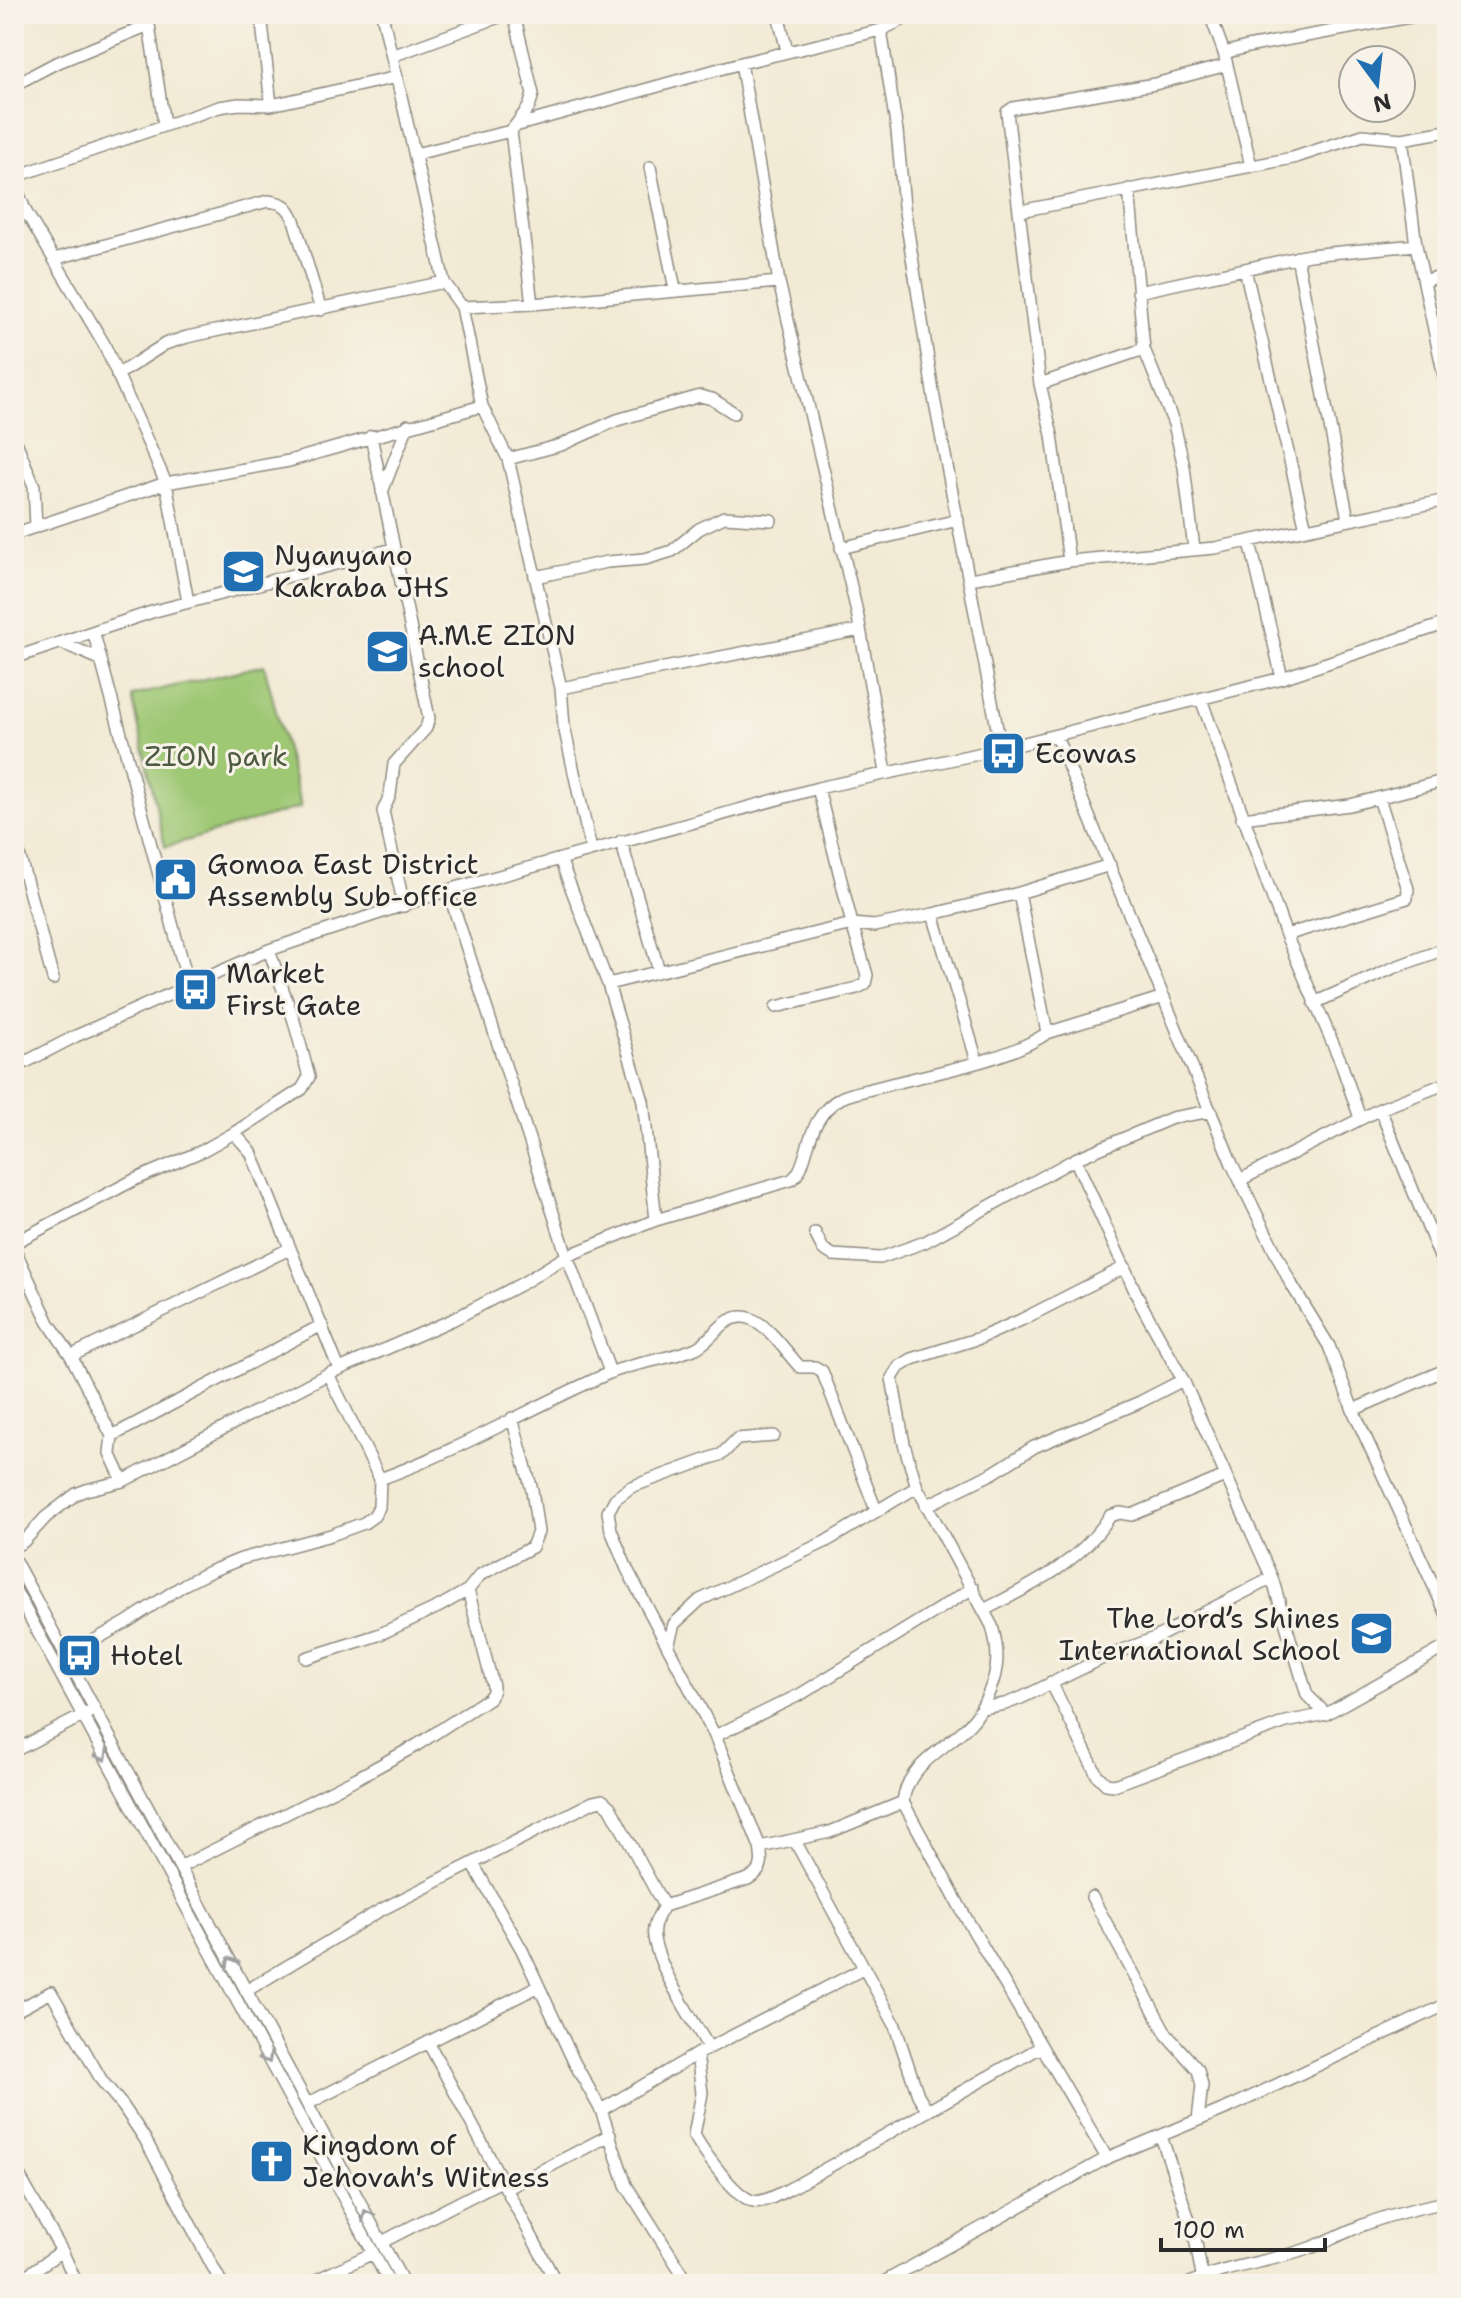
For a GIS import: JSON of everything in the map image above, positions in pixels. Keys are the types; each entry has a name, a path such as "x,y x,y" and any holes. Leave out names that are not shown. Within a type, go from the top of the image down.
{"street":[{"path":"261,14 271,105"},
{"path":"382,14 444,282 462,307 482,406 508,459 561,688 564,726 591,850"},
{"path":"392,56 507,14"},
{"path":"514,14 533,94 529,107 513,129 532,304"},
{"path":"778,14 787,51"},
{"path":"415,154 741,63 881,30 914,14"},
{"path":"1210,14 1226,59 1251,166"},
{"path":"1069,561 1052,435 1040,384 1007,112 1013,108 1155,84 1226,59 1426,14"},
{"path":"14,85 147,20 164,124"},
{"path":"881,30 934,398 1001,749"},
{"path":"741,63 779,282 860,630 886,772"},
{"path":"188,602 166,483 104,344 54,259 20,214 14,180 164,124 219,107 271,105 397,77"},
{"path":"1020,211 1293,158 1363,135 1402,139 1447,131"},
{"path":"1402,139 1416,245 1447,390"},
{"path":"650,167 675,289"},
{"path":"1129,189 1144,349 1174,424 1184,467 1194,549"},
{"path":"54,259 268,201 282,203 290,208 321,310"},
{"path":"1138,292 1297,257 1416,245"},
{"path":"1297,257 1348,519"},
{"path":"1245,269 1306,529"},
{"path":"1424,281 1447,274"},
{"path":"117,375 165,344 187,337 444,282"},
{"path":"462,307 532,304 779,282"},
{"path":"1040,384 1144,349"},
{"path":"508,459 561,445 617,420 700,396 712,399 734,413"},
{"path":"14,534 166,483 289,461 482,406"},
{"path":"382,492 408,425"},
{"path":"371,436 429,718 426,728 394,764 390,795 383,811 404,906"},
{"path":"14,437 34,486 36,527"},
{"path":"970,579 1069,561 1215,548 1447,500"},
{"path":"535,577 607,562 645,559 672,551 699,529 724,517 771,520"},
{"path":"841,548 958,520"},
{"path":"1250,542 1282,678"},
{"path":"14,658 188,602 393,549"},
{"path":"14,1068 76,1036 269,950 448,890 818,788 1056,736 1282,678 1447,623"},
{"path":"561,688 860,630"},
{"path":"94,634 189,986"},
{"path":"62,643 100,659"},
{"path":"1201,699 1286,935 1340,1060 1360,1118"},
{"path":"1056,736 1240,1180 1290,1282 1322,1333 1353,1410 1447,1615"},
{"path":"1242,818 1330,809 1447,780"},
{"path":"776,1007 857,988 865,984 867,975 818,788"},
{"path":"1286,935 1407,898 1408,889 1379,798"},
{"path":"14,836 53,979"},
{"path":"621,841 659,971"},
{"path":"560,859 608,984 643,1101 656,1220"},
{"path":"608,984 689,966 808,932 852,924 874,926 933,914 1019,893 1110,865"},
{"path":"448,890 567,1256 610,1372"},
{"path":"1019,893 1047,1033"},
{"path":"933,914 977,1061"},
{"path":"1314,1003 1447,948"},
{"path":"123,1481 110,1453 112,1436 71,1356 49,1323 14,1245 134,1180 202,1151 302,1089 309,1077 294,1021 269,950"},
{"path":"14,1547 76,1494 123,1481 333,1372 452,1320 567,1256 656,1220 797,1176 813,1127 838,1099 977,1061 1037,1040 1047,1033 1164,997"},
{"path":"1240,1180 1360,1118 1447,1083"},
{"path":"1380,1109 1447,1274"},
{"path":"815,1233 823,1249 833,1255 880,1258 925,1242 1075,1159 1172,1118 1211,1111"},
{"path":"66,1656 209,1572 241,1559 364,1523 374,1516 379,1507 380,1479 333,1372 322,1325 251,1152 234,1133"},
{"path":"1075,1159 1141,1304 1183,1380 1272,1578 1307,1695 1326,1714"},
{"path":"71,1356 289,1249"},
{"path":"1107,2158 903,1802 904,1792 917,1769 970,1723 982,1708 998,1666 998,1645 973,1588 917,1487 904,1444 892,1378 899,1367 912,1359 980,1338 1125,1267"},
{"path":"380,1479 462,1446 494,1431 512,1418 610,1372 698,1347 731,1320 740,1317 750,1319 773,1336 800,1367 815,1367 822,1371 876,1510"},
{"path":"112,1436 322,1325"},
{"path":"1353,1410 1447,1369"},
{"path":"926,1506 993,1473 1034,1447 1140,1402 1183,1380"},
{"path":"306,1658 392,1629 468,1590 480,1575 532,1547 538,1532 532,1490 512,1418"},
{"path":"774,1436 737,1439 722,1454 631,1487 615,1499 608,1512 611,1530 627,1569 715,1736 763,1861 756,1874 664,1906 654,1927 657,1949 703,2051 702,2093 694,2135 722,2174 751,2201 758,2201 795,2186 1041,2047"},
{"path":"984,1610 1070,1561 1092,1543 1110,1516 1132,1515 1225,1476"},
{"path":"668,1646 674,1624 714,1591 825,1542 917,1487"},
{"path":"14,1559 404,2284"},
{"path":"982,1708 1005,1704 1155,1638 1272,1578"},
{"path":"14,1588 390,2284"},
{"path":"715,1736 801,1694 973,1588"},
{"path":"180,1867 357,1778 417,1745 489,1698 493,1686 468,1590"},
{"path":"656,1622 674,1624"},
{"path":"1051,1682 1097,1775 1106,1784 1123,1782 1286,1722 1326,1714 1447,1646"},
{"path":"14,1751 96,1710"},
{"path":"246,1991 379,1911 584,1805 602,1800 615,1816 664,1906"},
{"path":"760,1847 830,1832 903,1802"},
{"path":"795,1841 894,2023 918,2095 928,2111"},
{"path":"473,1864 522,1950 537,1987 601,2110 626,2185 689,2284"},
{"path":"1092,1897 1167,2035 1201,2075 1198,2120"},
{"path":"601,2110 703,2051 863,1969"},
{"path":"307,2104 537,1987"},
{"path":"14,2012 51,1992 102,2081 145,2139 222,2284"},
{"path":"880,2284 1107,2158 1446,2008"},
{"path":"428,2042 557,2284"},
{"path":"382,2242 610,2135"},
{"path":"1161,2136 1195,2238 1203,2280"},
{"path":"14,2167 62,2251 77,2284"},
{"path":"1188,2284 1306,2249 1361,2225 1411,2209 1447,2202"},
{"path":"14,2284 62,2251"},
{"path":"308,2284 373,2253"}],"green space":[{"name":"ZION park","path":"264,665 301,807 165,847 132,696"}],"place":[{"name":"Nyanyano Kakraba JHS","path":"243,571"},
{"name":"A.M.E ZION school","path":"387,651"},
{"name":"Ecowas","path":"1004,753"},
{"name":"Gomoa East District Assembly Sub-office","path":"176,880"},
{"name":"Market First Gate","path":"195,989"},
{"name":"The Lord’s Shines International School","path":"1371,1634"},
{"name":"Hotel","path":"79,1655"},
{"name":"Kingdom of Jehovah's Witness","path":"271,2161"}]}
